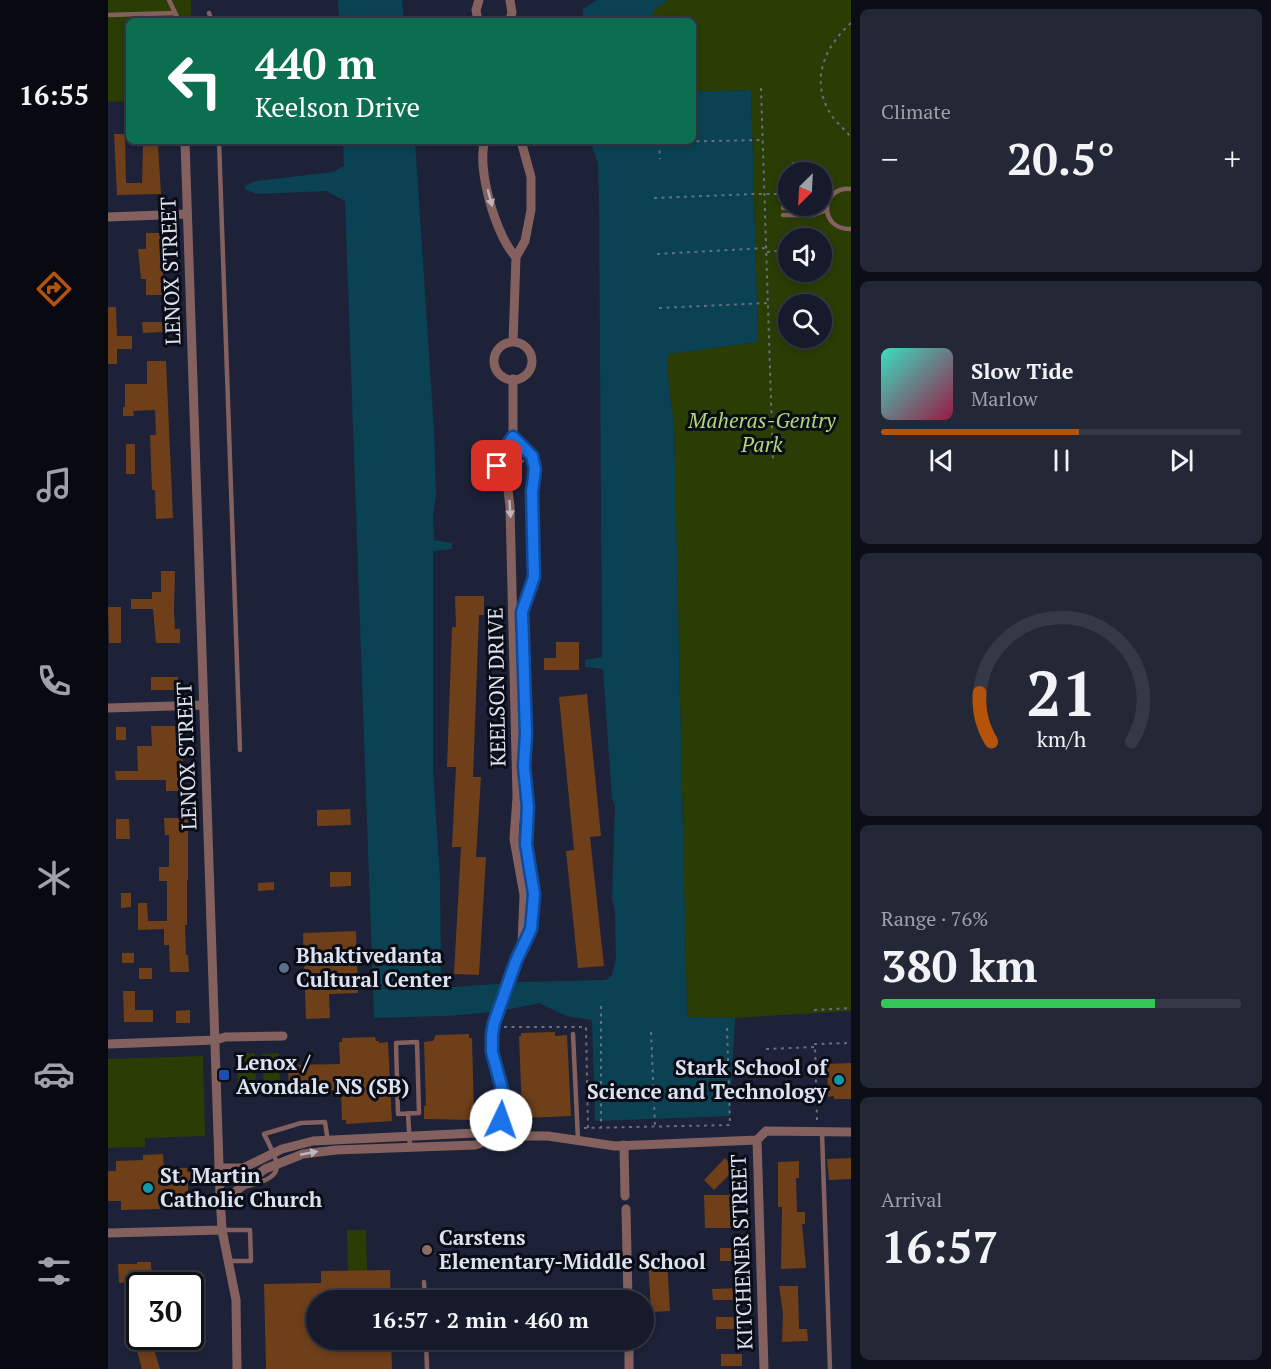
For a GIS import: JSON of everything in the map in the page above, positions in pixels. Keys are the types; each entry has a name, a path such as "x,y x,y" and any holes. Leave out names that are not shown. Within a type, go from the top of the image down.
{"street":[{"path":"477,18 476,10 479,0"},
{"path":"510,0 512,13 510,18"},
{"name":"LENOX STREET","path":"185,144 220,1195 222,1230 236,1300 237,1369"},
{"path":"484,144 482,155 497,225 516,257"},
{"path":"513,342 516,257 525,241 531,210 531,177 522,144"},
{"path":"108,217 187,214"},
{"path":"513,342 520,343 527,348 532,361 526,374 513,379 500,374 494,360 499,348 513,342"},
{"name":"KEELSON DRIVE","path":"513,379 513,437 502,453 497,470 508,490 510,507 517,797 514,839 524,895 522,944"},
{"name":"KEELSON DRIVE","path":"495,1132 503,1111 504,1096 492,1052 494,1023 522,944 531,929 534,912 534,884 526,844 528,807 524,766 526,734 522,612 534,577 532,492 535,469 532,456 513,437"},
{"path":"108,708 204,705"},
{"path":"108,1044 284,1036"},
{"path":"219,1168 243,1168 300,1143 328,1139 495,1132 513,1136 548,1136 624,1145 758,1138 766,1131 851,1132"},
{"path":"220,1195 232,1194 265,1169 303,1154 329,1150 475,1145 484,1142 495,1132"},
{"path":"455,1134 455,1146"},
{"path":"363,1138 363,1149"},
{"name":"KITCHENER STREET","path":"758,1138 764,1369"},
{"path":"624,1145 625,1196"},
{"path":"250,1165 257,1176"},
{"path":"626,1209 628,1290"},
{"path":"108,1233 222,1230"},
{"path":"628,1350 629,1369"}],"lane":[{"path":"108,15 178,18 169,0"},
{"path":"209,13 211,18"},
{"path":"219,144 240,750"},
{"path":"832,195 841,189 851,189"},
{"path":"828,216 837,227 851,229"},
{"path":"573,1034 578,1140"},
{"path":"417,1042 419,1113 408,1113 398,1114 396,1043 417,1042"},
{"path":"408,1113 410,1148"},
{"path":"242,1188 262,1183 274,1174 278,1163 264,1134 291,1126 325,1122 329,1150"},
{"path":"822,1132 830,1369"},
{"path":"222,1230 249,1230 251,1262 229,1261"},
{"path":"424,1282 424,1290"},
{"path":"427,1350 428,1369"}],"path":[{"path":"851,23 825,56 822,75 824,96 830,114 851,136"},
{"path":"761,88 773,463"},
{"path":"696,141 763,140"},
{"path":"659,144 660,159"},
{"path":"654,198 778,194"},
{"path":"657,254 778,250"},
{"path":"659,308 768,303"},
{"path":"506,478 527,456"},
{"path":"506,457 529,478"},
{"path":"601,1006 601,1128"},
{"path":"814,1010 851,1008"},
{"path":"578,1128 730,1125 727,1026"},
{"path":"651,1032 655,1126"},
{"path":"766,1049 851,1043"},
{"path":"815,1047 817,1120"}],"green space":[{"path":"108,0 191,0 191,18 126,18 126,101 108,102"},
{"name":"Maheras-Gentry Park","path":"668,0 851,0 851,1011 735,1018 687,1017 674,427 667,367 668,354 758,342 751,90 696,92 696,18 651,18 654,10"},
{"path":"255,1053 256,1091 238,1092 237,1054"},
{"path":"279,1053 280,1090 264,1090 262,1054"},
{"path":"203,1056 205,1136 145,1138 145,1147 108,1148 108,1059"},
{"path":"347,1230 366,1230 367,1271 348,1271"}],"water":[{"path":"338,0 402,0 404,18 339,18"},
{"path":"597,0 668,0 654,10 651,18 583,18 583,9"},
{"path":"751,90 758,342 668,354 667,367 674,427 687,1017 735,1018 730,1116 595,1121 592,1020 566,1016 539,1003 478,1013 374,1018 345,201 326,191 257,194 245,189 245,186 256,181 333,172 344,166 343,144 415,144 434,430 436,494 433,517 434,540 452,543 452,549 433,551 433,769 440,880 441,980 446,986 454,987 523,982 606,980 612,975 616,960 615,911 612,899 615,805 612,799 603,669 585,667 585,660 602,657 599,198 598,163 591,144 696,144 696,92"}],"building":[{"path":"114,134 125,134 126,183 142,183 143,145 158,145 161,194 117,195"},
{"path":"146,233 162,233 162,249 167,249 167,261 162,261 164,295 146,295 146,279 141,279 138,249 146,249"},
{"path":"108,307 116,307 117,336 132,336 132,349 117,349 117,364 108,364"},
{"path":"142,322 164,322 164,332 143,333"},
{"path":"147,361 166,361 173,518 156,519 155,490 152,490 150,435 156,435 155,410 133,411 134,416 123,416 125,384 147,384"},
{"path":"126,444 135,444 135,474 126,474"},
{"path":"161,571 175,571 175,629 180,629 180,643 156,643 153,609 131,609 131,599 152,599 152,592 161,592"},
{"path":"455,596 484,596 484,615 479,615 473,777 481,777 476,857 486,857 479,975 454,974 461,847 452,847 456,767 447,767 452,627 456,627"},
{"path":"108,607 121,607 121,643 109,643"},
{"path":"556,642 579,642 579,670 544,670 544,658 556,658"},
{"path":"151,677 178,677 178,690 151,690"},
{"path":"587,694 601,836 590,837 604,966 578,968 566,851 574,850 559,697"},
{"path":"151,726 181,726 184,791 166,791 166,780 116,780 115,771 138,771 137,746 152,746"},
{"path":"116,727 126,727 126,740 116,740"},
{"path":"350,809 351,825 317,826 317,810"},
{"path":"164,818 188,818 187,925 185,925 189,972 170,972 169,945 164,945 164,929 138,930 138,903 147,903 148,921 167,921 167,881 159,881 159,867 169,867 169,835 165,835"},
{"path":"116,819 129,819 130,839 116,839"},
{"path":"330,872 351,872 351,886 330,887"},
{"path":"274,882 274,890 258,891 258,883"},
{"path":"121,893 131,893 131,907 121,908"},
{"path":"356,931 358,993 329,994 330,1018 306,1019 303,933"},
{"path":"122,953 134,953 134,963 122,963"},
{"path":"139,968 152,968 152,979 139,979"},
{"path":"123,991 135,991 135,1010 153,1010 153,1022 124,1022"},
{"path":"190,1010 190,1023 176,1023 176,1011"},
{"path":"555,1032 555,1036 567,1035 571,1116 525,1118 525,1114 522,1114 519,1036 521,1033"},
{"path":"469,1034 469,1038 472,1038 474,1115 470,1116 471,1120 424,1119 424,1106 426,1106 424,1042 433,1041 436,1035"},
{"path":"375,1037 379,1043 388,1042 392,1121 346,1124 346,1120 342,1120 341,1090 289,1091 288,1065 340,1064 339,1042 342,1042 342,1038"},
{"name":"Stark School of Science and Technology","path":"851,1063 851,1099 828,1097 827,1064"},
{"name":"St. Martin Catholic Church","path":"163,1154 164,1168 187,1168 187,1172 192,1172 193,1181 188,1181 188,1194 159,1195 160,1209 121,1210 121,1201 108,1201 108,1171 116,1171 116,1161 143,1160 143,1155"},
{"path":"725,1158 735,1169 714,1190 704,1180"},
{"path":"851,1158 851,1179 829,1180 827,1159"},
{"path":"799,1161 799,1178 796,1178 797,1212 805,1212 805,1224 802,1224 806,1268 781,1269 782,1207 778,1207 778,1162"},
{"path":"704,1195 734,1195 735,1228 705,1228"},
{"path":"720,1248 739,1248 739,1261 720,1261"},
{"path":"648,1260 667,1260 670,1311 654,1312 654,1290 650,1290"},
{"path":"137,1262 151,1262 151,1272 126,1272 126,1283 119,1283 118,1264 137,1264"},
{"path":"390,1270 391,1290 306,1290 306,1350 391,1350 392,1369 266,1369 264,1284 321,1283 321,1271"},
{"path":"779,1286 798,1286 799,1329 807,1329 808,1341 782,1342 783,1313"},
{"path":"738,1288 738,1300 713,1300 712,1289"},
{"path":"716,1317 738,1317 738,1329 716,1329"},
{"path":"137,1350 154,1350 160,1369 142,1369"},
{"path":"721,1354 742,1354 742,1366 721,1366"}],"place":[{"name":"Bhaktivedanta Cultural Center","path":"284,968"},
{"name":"Lenox / Avondale NS (SB)","path":"224,1075"},
{"name":"Stark School of Science and Technology","path":"839,1080"},
{"name":"St. Martin Catholic Church","path":"148,1188"},
{"name":"Carstens Elementary-Middle School","path":"427,1250"}],"route":[{"path":"497,466 502,453 513,437 532,456 535,469 532,492 534,577 522,612 526,734 524,766 528,807 526,844 534,884 534,912 531,929 522,944 494,1023 492,1035 492,1052 504,1096 501,1120"}]}
